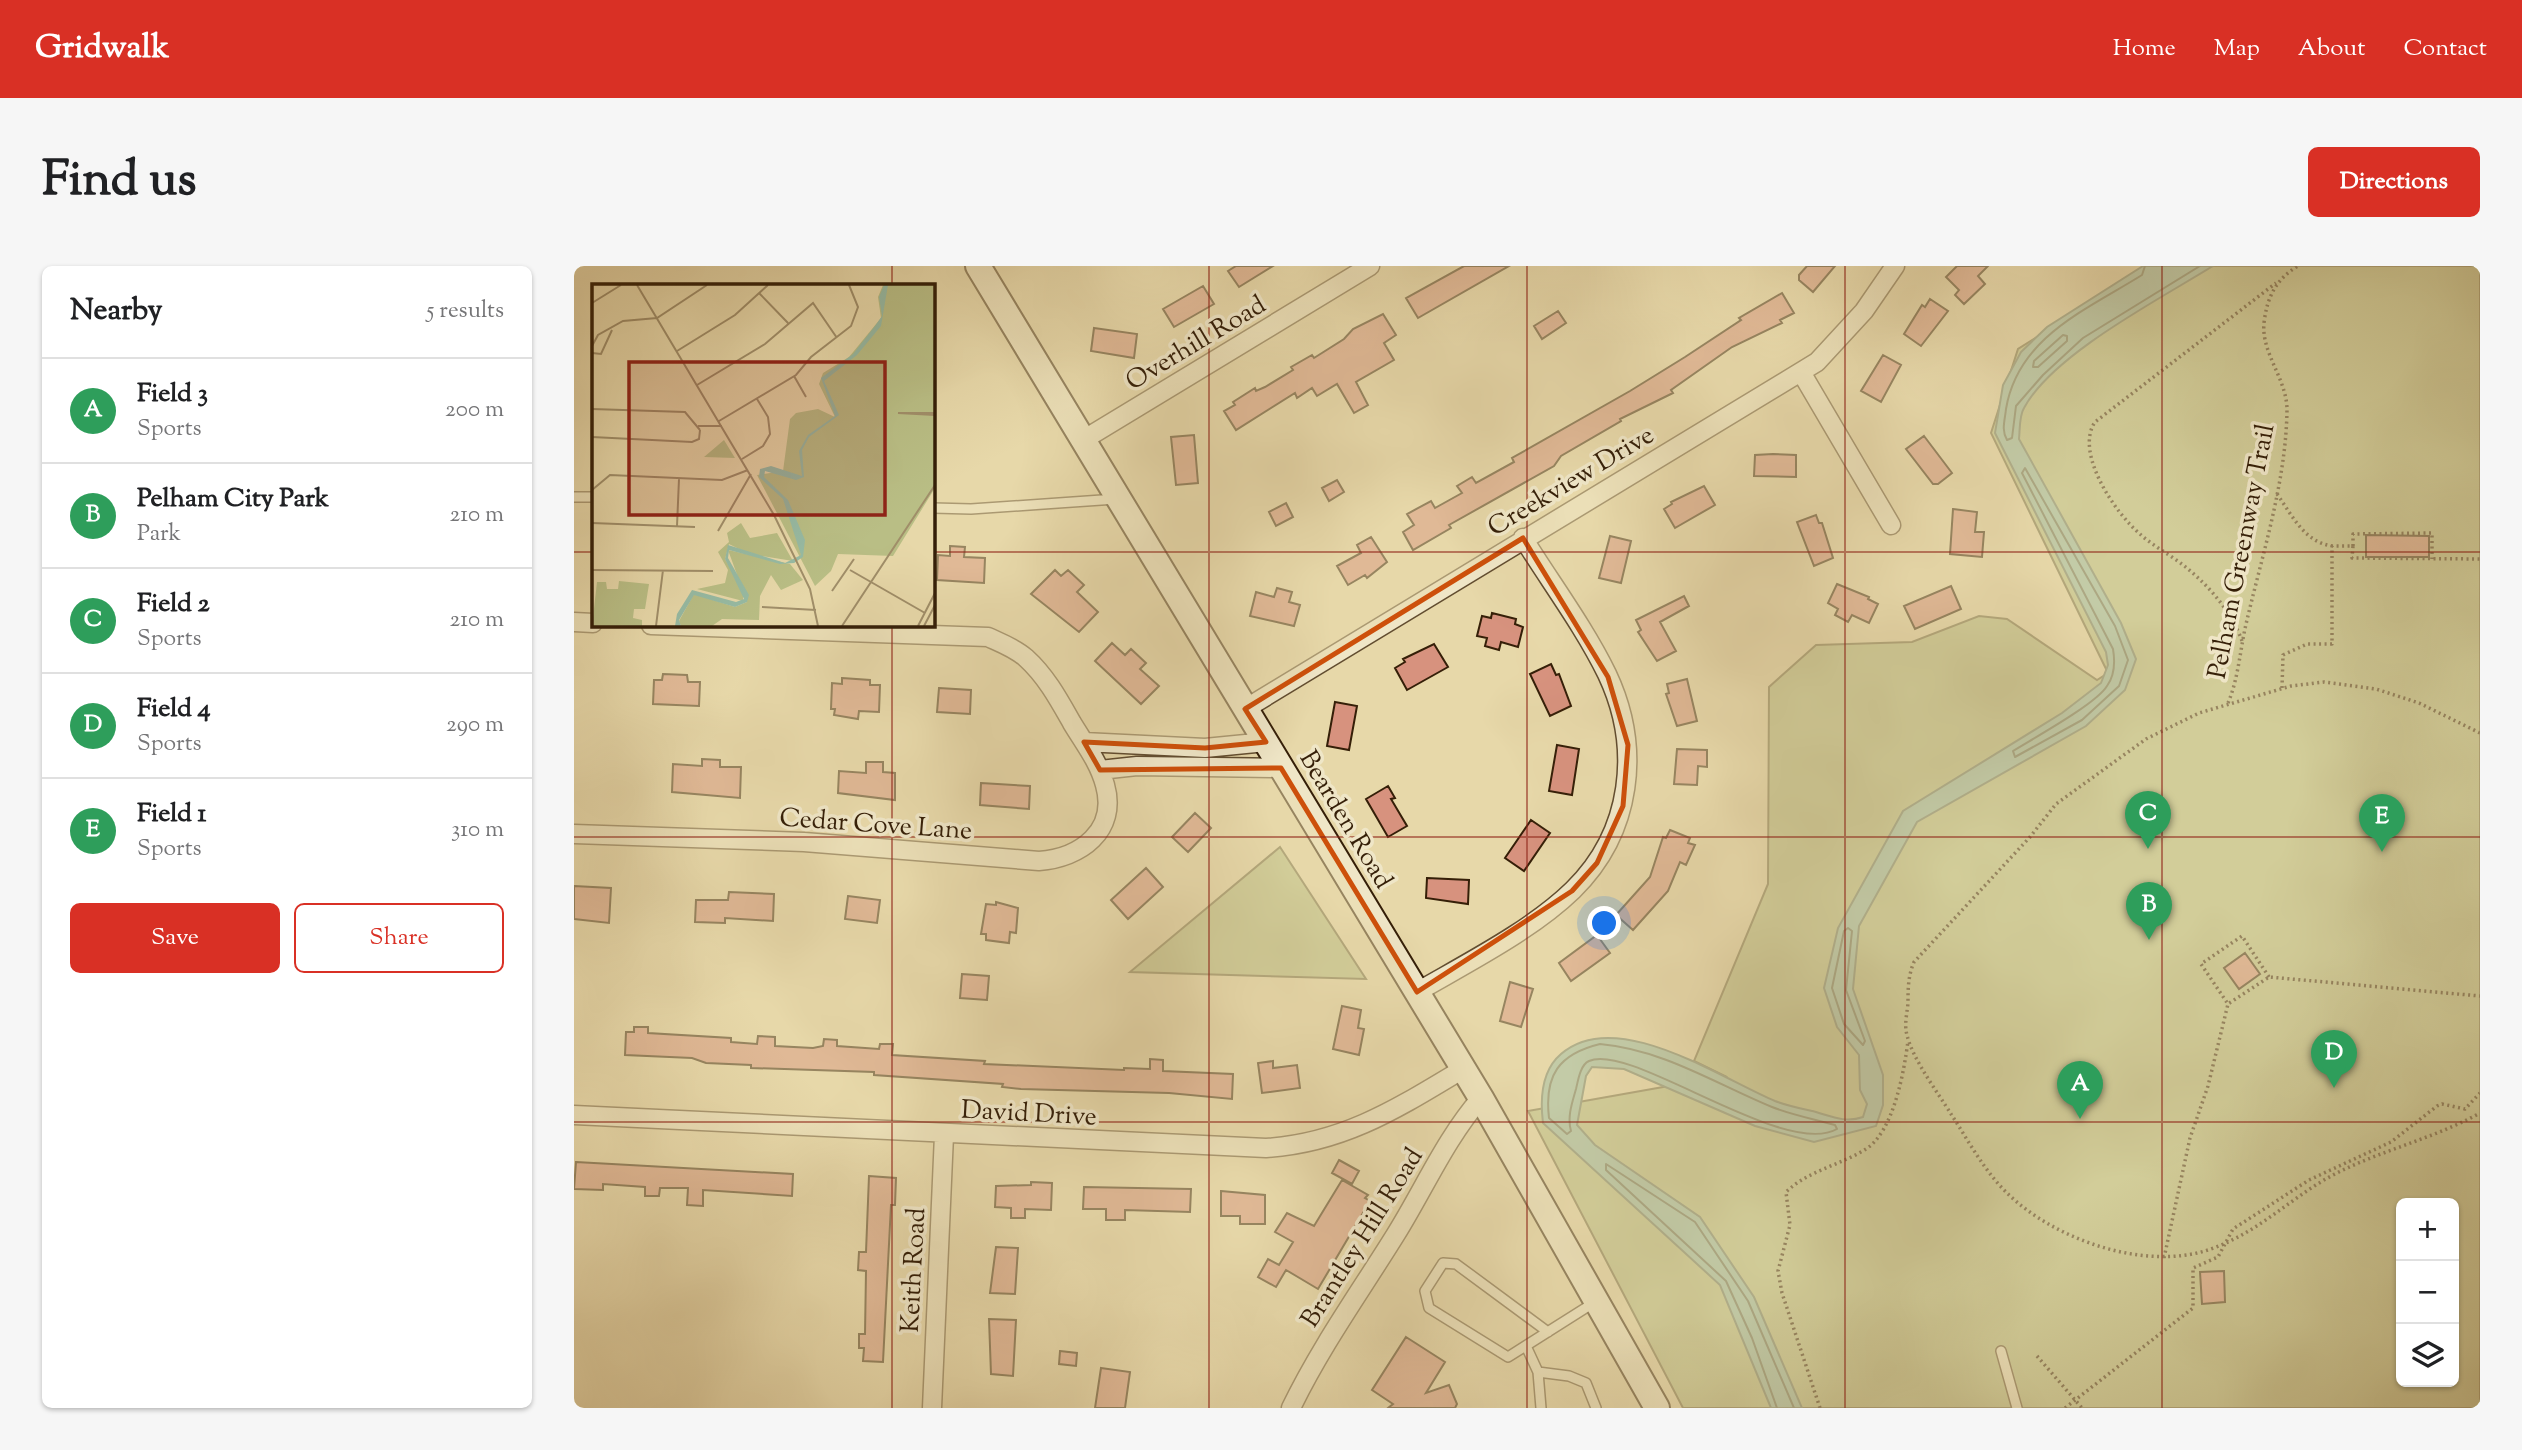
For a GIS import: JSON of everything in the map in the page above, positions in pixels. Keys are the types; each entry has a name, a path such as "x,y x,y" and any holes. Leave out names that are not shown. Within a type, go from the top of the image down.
{"street":[{"name":"Bearden Road","path":"978,266 1418,992 1657,1408"},
{"name":"Overhill Road","path":"1083,440 1370,266"},
{"name":"Creekview Drive","path":"1245,709 1523,538 1801,372 1841,337 1895,266"},
{"path":"1801,372 1891,525"},
{"path":"1418,992 1541,916 1572,891 1604,851 1623,806 1628,745 1608,677 1523,538"},
{"path":"574,622 592,623"},
{"name":"Cedar Cove Lane","path":"574,834 804,842 1018,860 1055,860 1086,847 1101,828 1108,800 1100,770 1039,671 1012,648 988,637 679,626"},
{"path":"1084,742 1205,748 1266,742"},
{"path":"1100,770 1137,766 1281,768"},
{"name":"David Drive","path":"574,1115 1161,1145 1289,1147 1324,1141 1353,1131 1463,1069"},
{"name":"Brantley Hill Road","path":"1291,1408 1334,1328 1396,1234 1464,1117 1480,1098"},
{"name":"Keith Road","path":"932,1408 944,1135"}],"lane":[{"path":"574,497 592,497"},
{"path":"934,508 971,509 1118,499"},
{"path":"1548,1332 1456,1264 1443,1263 1425,1291 1429,1308 1508,1357 1526,1346 1597,1301"},
{"path":"1526,1346 1538,1372 1541,1408"},
{"path":"2001,1351 2017,1408"},
{"path":"1538,1372 1569,1376 1586,1383 1596,1408"}],"path":[{"path":"2242,641 2229,615 2204,584 2188,569 2143,537 2122,516 2091,458 2089,431 2095,422 2298,266"},
{"name":"Pelham Greenway Trail","path":"2227,1242 2210,1249 2164,1258 2135,1256 2100,1246 2061,1229 2019,1203 1990,1175 1909,1040 1906,1028 1908,989 1914,962 2017,852 2045,814 2146,738 2199,713 2228,703 2236,685 2242,641 2277,493 2284,450 2286,397 2268,349 2264,324 2276,283"},
{"path":"2277,493 2304,532 2321,544 2353,545"},
{"path":"2432,559 2432,533 2353,534 2353,558 2432,559 2480,559"},
{"path":"2282,688 2283,655 2306,644 2332,644 2332,546"},
{"path":"2228,703 2282,688 2324,682 2376,689 2419,703 2480,733"},
{"path":"2228,1004 2201,964 2242,936 2269,977"},
{"path":"2164,1258 2190,1138 2208,1086 2228,1004 2269,977 2480,996"},
{"name":"Pelham Greenway Trail","path":"1820,1408 1788,1319 1780,1282 1781,1252 1790,1225 1786,1192 1819,1171 1866,1149 1879,1137 1888,1121 1903,1076 1909,1040"},
{"path":"2065,1408 2076,1402 2152,1336 2193,1308 2193,1268 2218,1257 2234,1229 2309,1180 2391,1142 2437,1106 2442,1104 2465,1109 2480,1093"},
{"path":"2227,1242 2266,1222 2309,1190 2346,1169 2480,1113"},
{"path":"2037,1356 2082,1408"}],"highlighted area":[{"path":"1523,538 1608,677 1628,745 1623,806 1597,863 1572,891 1417,992 1281,768 1100,770 1084,742 1205,748 1266,742 1245,709"}],"shaded area":[{"path":"2149,266 2480,266 2480,1408 1683,1408 1528,1111 1725,1076 1694,1061 1768,884 1769,687 1816,645 1912,642 1979,616 2007,619 2097,680 2108,673 1991,433 2018,349"},
{"path":"1280,847 1366,979 1130,972"}],"water":[{"path":"2143,266 2213,266 2110,329 2058,368 2038,388 2022,411 2019,439 2121,623 2136,659 2125,690 2086,726 1917,822 1859,926 1853,989 1883,1075 1883,1105 1876,1126 1814,1142 1755,1126 1624,1069 1592,1067 1586,1076 1577,1125 1595,1145 1700,1217 1754,1297 1802,1408 1771,1408 1720,1285 1543,1123 1543,1086 1549,1069 1561,1054 1584,1041 1610,1038 1638,1042 1668,1051 1775,1101 1840,1119 1863,1117 1867,1104 1860,1090 1859,1055 1837,1027 1824,988 1838,928 1903,811 2062,713 2101,683 2108,665 2106,652 1995,433 2003,385 2021,352 2047,327"}],"building":[{"path":"1236,266 1273,266 1239,287 1228,271"},
{"path":"1464,266 1509,266 1418,318 1406,298"},
{"path":"1807,266 1835,266 1813,292 1799,280 1799,275"},
{"path":"1957,266 1988,266 1978,276 1985,284 1964,304 1955,295 1959,290 1946,277"},
{"path":"1203,286 1214,304 1174,327 1163,309"},
{"path":"1782,293 1794,313 1780,320 1782,323 1732,347 1671,390 1673,393 1620,419 1621,421 1561,456 1554,466 1449,525 1451,528 1413,550 1403,532 1414,525 1407,514 1431,501 1435,508 1462,493 1457,486 1472,477 1476,483 1514,462 1512,458 1630,391 1741,320 1739,318"},
{"path":"1930,299 1948,311 1921,346 1904,334 1922,305 1925,307"},
{"path":"1558,311 1566,323 1542,339 1534,326"},
{"path":"1383,314 1396,335 1384,343 1394,360 1356,382 1368,405 1354,413 1337,384 1317,396 1312,388 1297,398 1295,393 1236,430 1224,411 1235,405 1233,402 1255,388 1256,391 1265,387 1293,370 1291,367 1312,355 1314,358 1344,339 1353,329"},
{"path":"1094,328 1137,334 1134,358 1091,351"},
{"path":"1883,355 1901,365 1881,402 1861,391"},
{"path":"1194,435 1198,483 1176,485 1171,437"},
{"path":"1924,436 1952,473 1938,484 1933,484 1906,449"},
{"path":"1755,455 1796,455 1796,477 1754,476"},
{"path":"1337,480 1344,492 1329,501 1322,488"},
{"path":"1704,486 1715,505 1675,528 1664,509 1672,504 1671,502"},
{"path":"1286,503 1293,517 1276,526 1269,512"},
{"path":"1953,509 1977,512 1975,532 1984,532 1982,557 1950,554"},
{"path":"1816,515 1819,523 1822,523 1833,558 1814,566 1797,522"},
{"path":"2366,535 2429,536 2429,557 2366,557"},
{"path":"1610,536 1631,541 1621,583 1599,578"},
{"path":"1371,537 1387,562 1367,578 1365,575 1348,585 1337,566 1361,553 1357,545"},
{"path":"950,546 965,547 964,557 985,558 984,583 937,580 938,555 950,556"},
{"path":"1055,570 1061,576 1068,570 1084,585 1077,592 1098,612 1079,632 1031,594"},
{"path":"1837,584 1869,597 1868,599 1878,604 1869,623 1852,615 1848,622 1835,615 1838,609 1828,603"},
{"path":"1951,586 1961,609 1915,629 1904,606"},
{"path":"1277,588 1292,592 1289,602 1300,605 1294,626 1250,616 1256,592 1274,597"},
{"path":"1684,596 1689,606 1660,622 1676,651 1657,661 1638,632 1641,630 1636,620"},
{"path":"1492,613 1516,619 1515,624 1523,627 1518,647 1501,642 1499,650 1485,646 1487,638 1477,636 1482,616 1491,618"},
{"path":"1112,643 1125,655 1131,649 1146,663 1140,669 1159,686 1141,704 1095,661"},
{"path":"1434,644 1448,667 1407,690 1395,668 1405,662 1403,659"},
{"path":"1551,664 1556,675 1559,674 1571,706 1550,716 1530,674"},
{"path":"663,674 687,675 688,682 700,682 699,706 653,704 654,680 662,680"},
{"path":"842,678 870,680 870,685 880,685 879,712 859,711 858,719 834,715 835,709 831,709 832,683 842,684"},
{"path":"1687,679 1697,721 1677,726 1666,694 1669,693 1667,684"},
{"path":"939,688 971,690 970,714 937,712"},
{"path":"1335,702 1357,706 1349,750 1327,746"},
{"path":"1557,745 1579,749 1572,795 1549,791"},
{"path":"1677,749 1707,750 1707,767 1698,766 1697,785 1674,784"},
{"path":"702,759 720,760 720,767 741,767 740,798 672,792 673,764 702,766"},
{"path":"866,762 883,762 883,772 895,773 895,800 838,793 839,771 866,773"},
{"path":"981,783 1030,786 1029,809 980,805"},
{"path":"1388,786 1395,798 1391,799 1407,826 1388,837 1366,799"},
{"path":"1195,813 1211,828 1188,852 1172,837"},
{"path":"1531,820 1550,833 1524,871 1505,858"},
{"path":"1670,830 1690,838 1688,843 1695,845 1686,865 1680,862 1668,891 1633,930 1616,915 1650,877 1663,837 1666,838"},
{"path":"1146,868 1163,887 1128,919 1111,900"},
{"path":"1427,878 1469,880 1468,904 1426,898"},
{"path":"574,886 611,888 609,923 574,919"},
{"path":"729,892 774,894 773,921 725,918 725,923 695,922 696,900 728,900"},
{"path":"848,896 880,900 877,923 845,919"},
{"path":"996,902 1018,908 1016,933 1010,932 1009,943 986,940 986,934 981,934 986,904 996,905"},
{"path":"1597,935 1610,953 1571,981 1559,963"},
{"path":"2245,953 2260,974 2239,989 2224,968"},
{"path":"962,974 989,976 987,1000 960,998"},
{"path":"1510,982 1533,989 1521,1027 1500,1021"},
{"path":"1342,1006 1361,1010 1358,1028 1364,1029 1359,1055 1333,1049"},
{"path":"634,1027 648,1027 648,1033 731,1038 731,1042 757,1044 758,1036 775,1037 775,1046 813,1048 823,1046 824,1039 837,1040 837,1046 879,1049 880,1044 893,1044 892,1055 985,1061 984,1064 1124,1070 1150,1069 1150,1059 1163,1060 1163,1071 1233,1074 1232,1099 1169,1093 1021,1089 1002,1087 1003,1084 874,1075 874,1072 751,1068 751,1065 706,1063 692,1058 625,1055 626,1032 634,1032"},
{"path":"1273,1061 1273,1068 1297,1065 1300,1088 1262,1093 1258,1063"},
{"path":"1339,1160 1359,1171 1352,1184 1332,1173"},
{"path":"576,1162 793,1174 792,1196 703,1190 703,1206 687,1205 688,1188 660,1188 659,1196 645,1196 645,1187 603,1184 603,1190 574,1189"},
{"path":"869,1176 896,1178 895,1205 891,1205 883,1362 863,1361 864,1348 859,1348 859,1334 865,1334 866,1271 858,1270 859,1252 866,1252"},
{"path":"1342,1180 1368,1195 1365,1198 1370,1201 1318,1289 1286,1270 1276,1287 1258,1277 1268,1259 1279,1265 1293,1242 1275,1232 1287,1213 1314,1226"},
{"path":"1031,1182 1052,1183 1051,1210 1025,1209 1025,1218 1011,1218 1011,1208 995,1207 996,1186 1031,1185"},
{"path":"1084,1187 1191,1189 1190,1212 1125,1210 1125,1220 1106,1220 1106,1209 1083,1209"},
{"path":"1221,1191 1265,1195 1265,1224 1240,1224 1240,1216 1221,1216"},
{"path":"996,1247 1018,1248 1015,1294 990,1293"},
{"path":"2224,1271 2225,1302 2202,1304 2200,1272"},
{"path":"989,1319 1016,1320 1013,1376 991,1374"},
{"path":"1406,1337 1445,1362 1426,1393 1449,1385 1457,1404 1455,1408 1388,1408 1393,1404 1372,1390"},
{"path":"1060,1351 1077,1353 1076,1366 1059,1364"},
{"path":"1101,1368 1130,1372 1125,1408 1095,1408"}],"place":[{"name":"Field 2","path":"2148,849"},
{"name":"Field 1","path":"2382,852"},
{"name":"Pelham City Park","path":"2149,940"},
{"name":"Field 4","path":"2334,1088"},
{"name":"Field 3","path":"2080,1119"}]}
